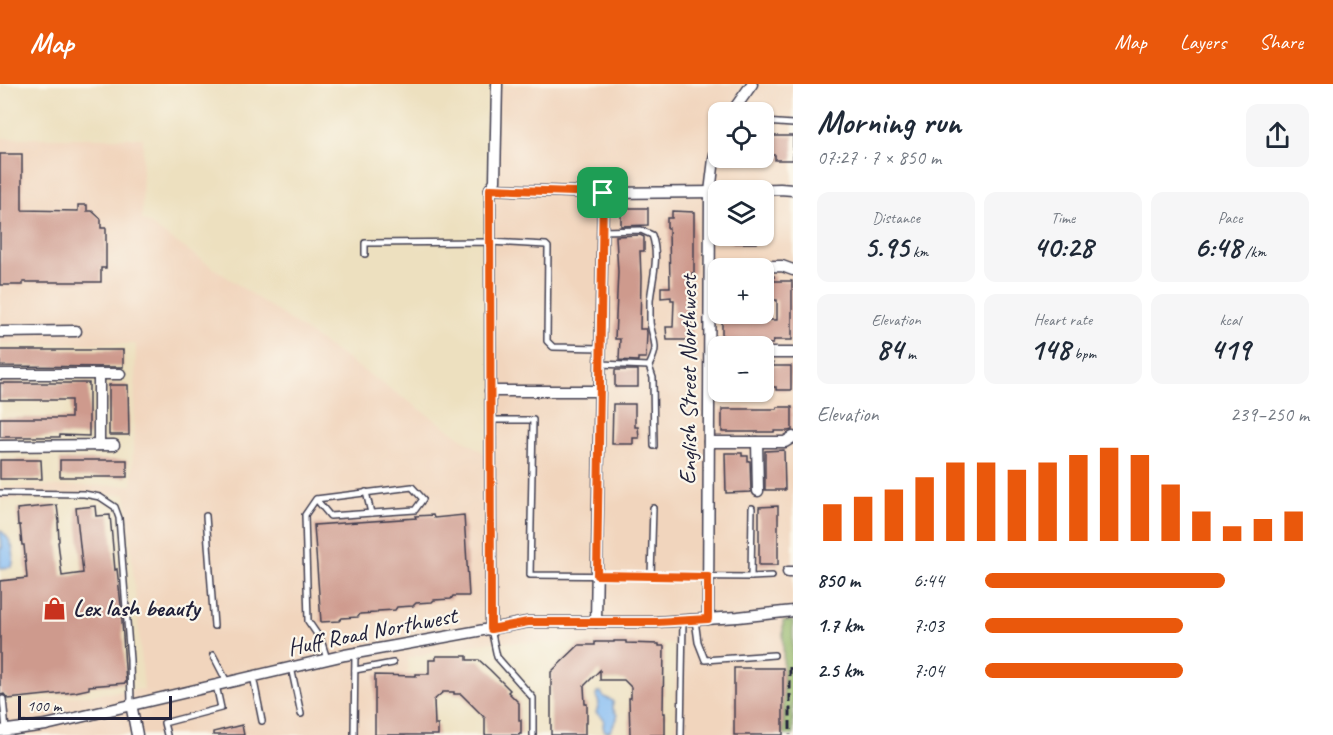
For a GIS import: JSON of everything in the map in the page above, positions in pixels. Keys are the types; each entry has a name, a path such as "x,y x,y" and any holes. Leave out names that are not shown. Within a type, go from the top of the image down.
{"street":[{"path":"491,629 490,189 495,181 497,84"},
{"path":"741,102 752,84"},
{"path":"490,189 603,193 708,192"},
{"path":"774,189 793,190"},
{"path":"596,622 603,193"},
{"path":"774,266 793,270"},
{"path":"0,332 76,331"},
{"path":"774,353 793,353"},
{"path":"0,374 120,374"},
{"path":"99,374 99,446"},
{"path":"490,391 599,391"},
{"name":"English Street Northwest","path":"708,619 711,402"},
{"path":"709,442 785,442 793,436"},
{"path":"756,442 758,491"},
{"path":"0,446 114,446"},
{"name":"Huff Road Northwest","path":"3,730 46,725 355,653 528,622 683,621 793,611"},
{"path":"131,704 137,735"}],"lane":[{"path":"774,123 793,124"},
{"path":"602,231 641,230 652,236 655,243 655,275 650,300 650,328 655,340 655,351 649,366 653,378 654,446"},
{"path":"365,254 365,243 490,242 546,245 548,248 547,340 553,347 601,348"},
{"path":"600,364 649,366"},
{"path":"490,420 533,420 530,575 772,576"},
{"path":"316,499 330,516 415,510 423,499 412,487 366,492 316,499 305,515 308,621 321,640 327,659"},
{"path":"366,492 372,513"},
{"path":"0,493 84,494 100,497 115,507 119,518 130,660 131,704"},
{"path":"651,576 653,508"},
{"path":"751,577 752,508"},
{"path":"206,516 214,626"},
{"path":"695,620 698,642 705,660 774,655"},
{"path":"681,735 683,621"},
{"path":"491,629 497,657 533,698 533,735"},
{"path":"354,735 355,653"},
{"path":"213,655 227,682"},
{"path":"355,670 393,663"},
{"path":"291,668 302,714"},
{"path":"253,676 262,721"},
{"path":"167,735 164,723 221,708 216,685"},
{"path":"3,699 3,730"}],"shaded area":[{"path":"498,84 793,84 793,735 675,735 675,644 488,642 408,658 409,735 0,735 0,704 144,689 126,494 0,500 0,487 132,485 136,344 0,344 0,138 143,138 142,219 494,460 490,189"}],"green space":[{"path":"783,621 793,621 793,735 784,735"}],"water":[{"path":"0,530 8,538 12,547 14,556 12,567 0,568 0,548 2,548"},
{"path":"597,692 601,692 613,701 617,719 610,731 604,730 604,719 596,713 599,703"}],"building":[{"path":"774,136 793,136 793,160 775,160"},
{"path":"0,154 22,154 22,210 78,211 78,205 87,205 87,211 92,211 101,219 101,228 106,228 106,268 101,268 101,282 23,282 23,285 0,285"},
{"path":"621,208 648,208 648,225 621,226"},
{"path":"672,211 694,212 692,340 667,340 666,327 673,327 674,300 671,300 671,297 661,298 661,287 670,287 667,218 672,218"},
{"path":"640,235 644,237 644,251 640,251 640,329 646,329 647,332 646,358 638,358 638,361 619,360 620,339 615,339 618,272 616,236"},
{"path":"774,281 792,281 792,340 774,340 774,336 722,336 722,324 774,324 774,320 777,320 777,300 774,300"},
{"path":"0,350 123,350 123,367 0,366"},
{"path":"774,366 791,366 791,390 776,390 774,387"},
{"path":"615,370 638,370 638,387 615,387"},
{"path":"0,383 89,383 89,436 0,437 0,418 71,418 71,400 0,400"},
{"path":"109,385 128,385 129,435 109,435"},
{"path":"613,404 635,404 635,427 638,427 639,438 633,438 633,444 612,444"},
{"path":"777,407 792,407 792,430 722,432 722,409 777,409"},
{"path":"784,450 785,490 765,490 765,451"},
{"path":"725,453 742,453 742,456 748,456 751,492 726,493"},
{"path":"0,460 41,460 42,479 0,479"},
{"path":"60,460 127,460 127,477 60,477"},
{"path":"57,505 62,576 83,573 76,508 95,506 96,516 110,515 121,606 126,683 89,686 89,689 75,692 8,699 4,694 0,695 0,581 27,578 17,509"},
{"path":"778,506 778,565 759,565 759,507"},
{"path":"433,515 434,518 464,515 469,596 453,596 451,599 416,603 413,606 397,607 395,610 360,614 358,617 342,618 339,621 321,622 314,525"},
{"path":"614,641 664,646 665,735 630,735 631,687 624,680 600,680 600,670 584,686 585,704 587,704 585,735 551,735 551,672 579,645 595,645 595,642"},
{"path":"436,656 467,656 467,660 479,660 490,670 510,690 508,692 519,703 521,734 485,735 485,718 461,694 443,692 434,700 435,725 438,725 438,735 375,735 375,675 429,674 429,660 436,660"},
{"path":"734,668 783,668 783,735 734,735"},
{"path":"242,725 244,735 213,735 213,732"}],"railway":[{"path":"790,667 790,735"}],"place":[{"name":"Lex lash beauty","path":"55,608"}],"route":[{"path":"490,189 603,193 597,575 708,577 708,619 656,622 528,622 491,629 490,189"}]}
